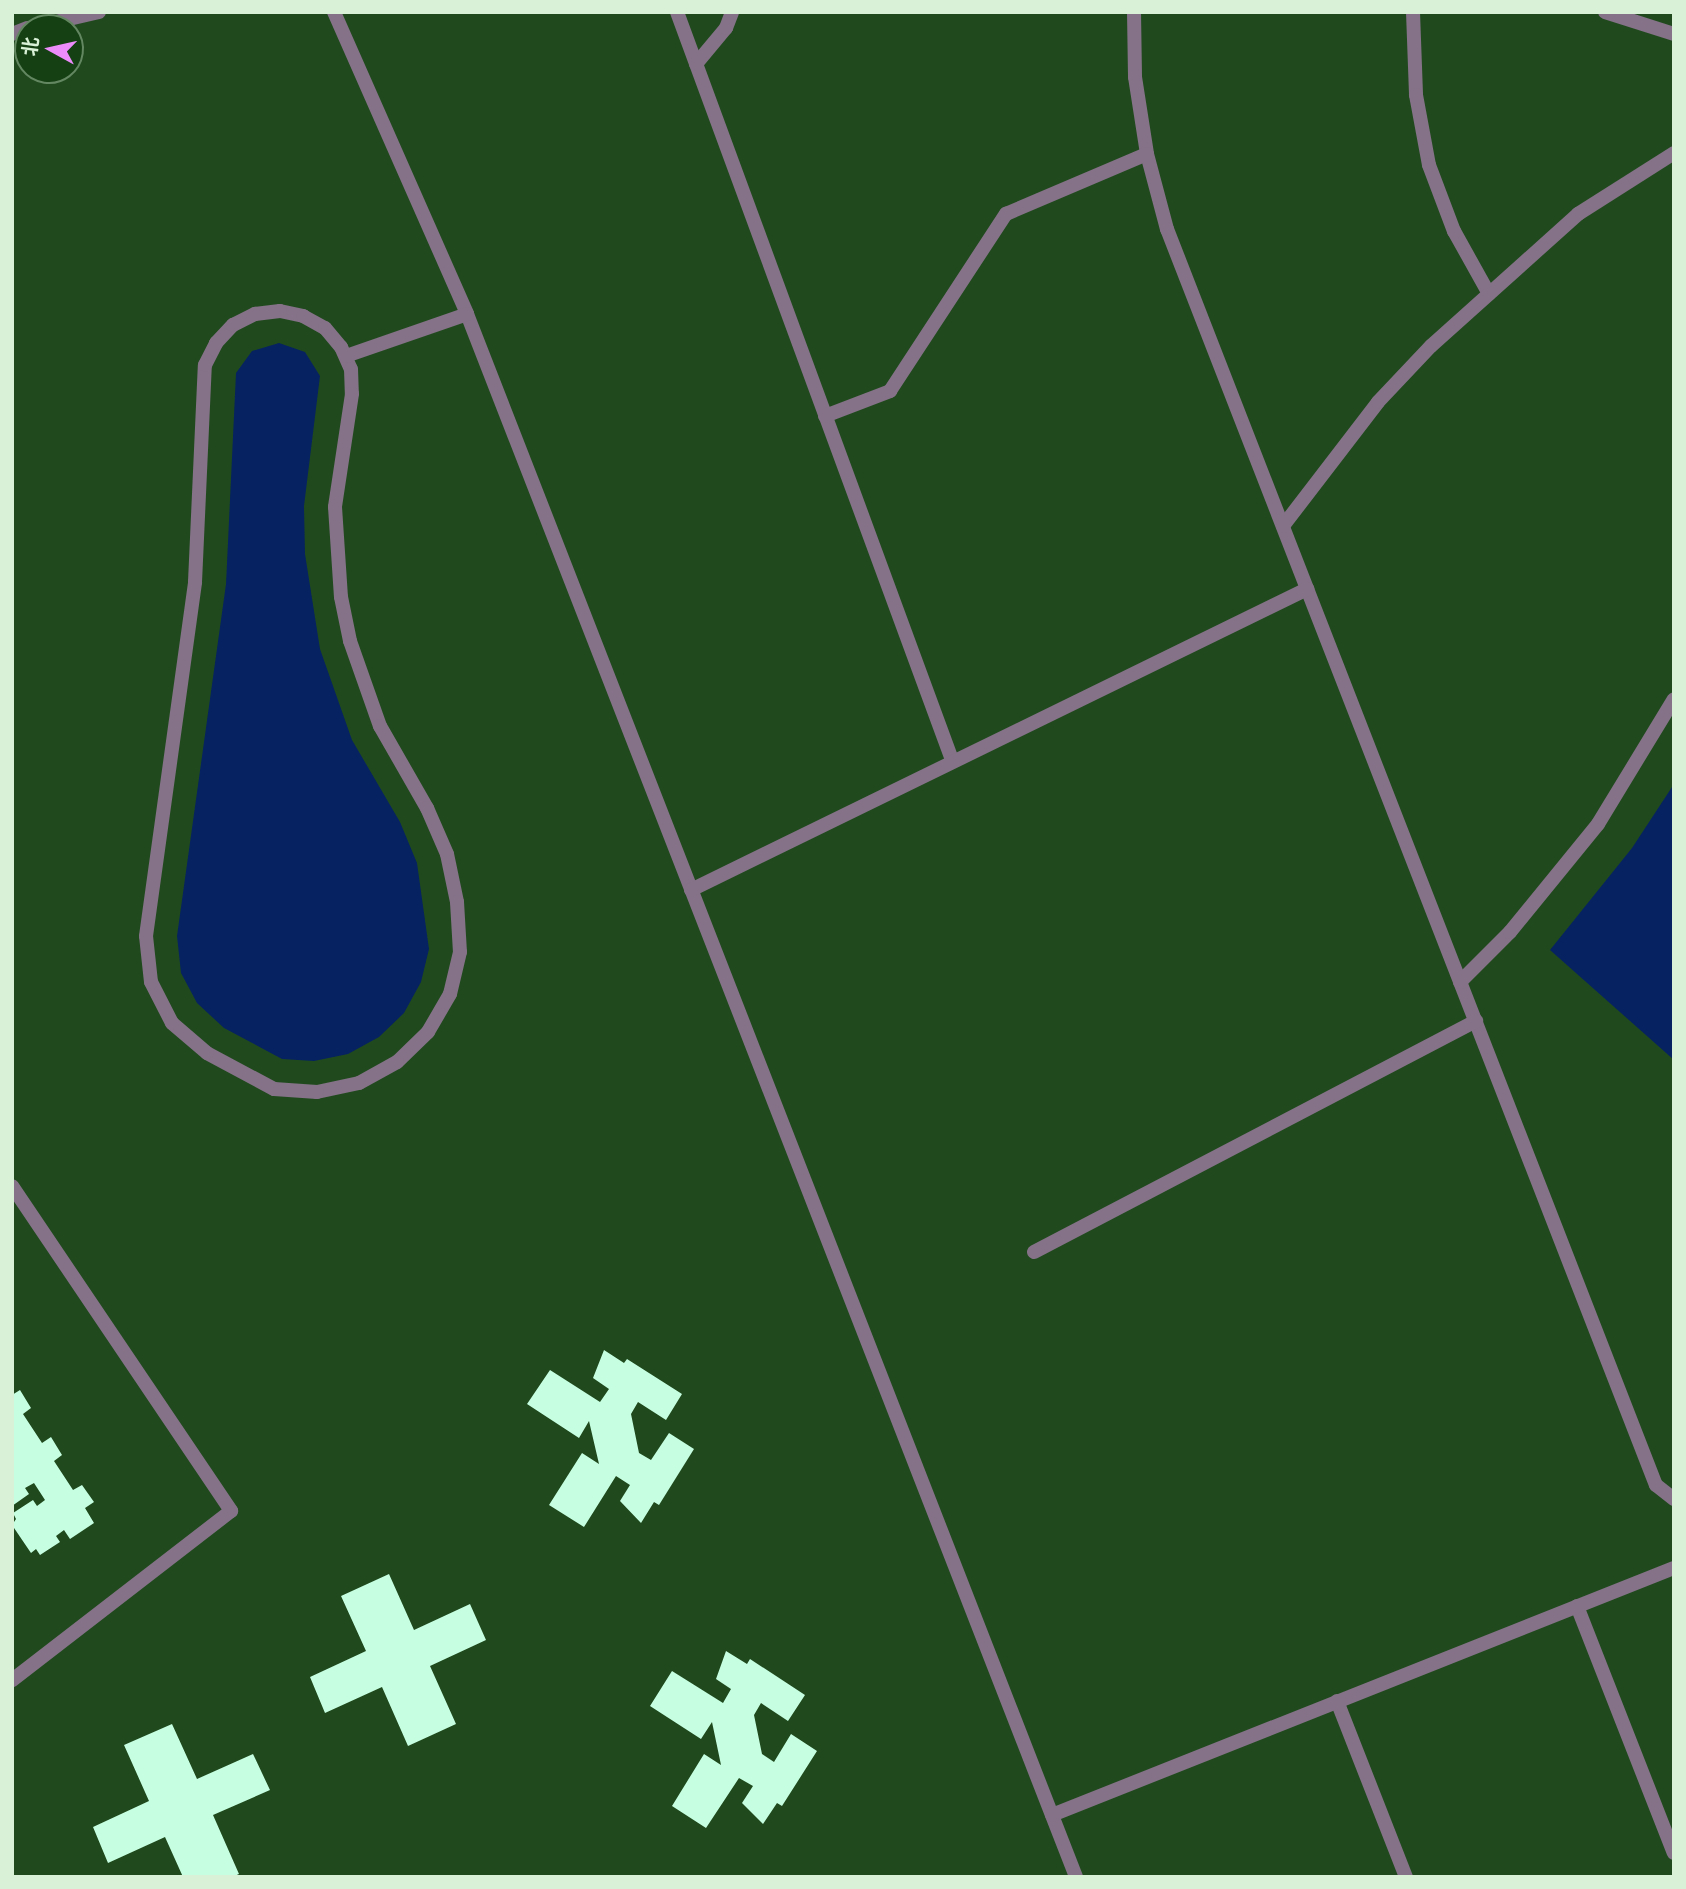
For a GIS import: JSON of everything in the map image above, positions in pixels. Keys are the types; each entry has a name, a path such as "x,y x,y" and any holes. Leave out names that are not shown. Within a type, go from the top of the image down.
{"lane":[{"path":"334,12 467,314 1076,1877"},
{"path":"677,12 952,760"},
{"path":"696,64 726,28 732,12"},
{"path":"1135,12 1135,77 1147,154 1167,229 1656,1485 1674,1499"},
{"path":"1413,12 1416,95 1429,165 1454,231 1489,294"},
{"path":"1605,12 1674,34"},
{"path":"1283,526 1378,402 1431,346 1578,214 1674,153"},
{"path":"825,416 890,391 1006,214 1147,154"},
{"path":"280,311 303,316 325,328 346,356 352,394 335,507 341,597 350,641 376,716 427,808 447,854 457,902 460,952 450,994 428,1032 397,1062 359,1083 317,1092 274,1089 207,1053 172,1023 151,982 146,936 195,582 205,365 216,343 233,326 255,314 280,311"},
{"path":"346,356 467,314"},
{"path":"691,890 952,760 1307,589"},
{"path":"1460,982 1510,932 1598,824 1674,699"},
{"path":"1034,1252 1476,1021"},
{"path":"12,1186 231,1511 12,1680"},
{"path":"1052,1815 1674,1568"},
{"path":"1577,1606 1674,1853"},
{"path":"1337,1701 1406,1877"}],"water":[{"path":"279,343 305,352 320,376 304,506 305,554 320,649 352,740 400,822 417,863 429,949 421,982 404,1013 379,1037 348,1054 314,1061 282,1059 224,1028 197,1003 181,973 177,936 226,584 236,373 252,351"},
{"path":"1674,784 1674,1060 1550,950 1632,848"}],"building":[{"path":"604,1350 624,1363 627,1359 682,1394 666,1420 638,1402 631,1414 639,1453 651,1460 669,1433 694,1449 659,1505 654,1502 641,1523 620,1501 630,1485 616,1476 584,1527 549,1505 582,1453 599,1464 589,1421 579,1438 527,1404 550,1370 600,1402 609,1389 593,1378"},
{"path":"20,1390 31,1408 23,1414 42,1443 51,1437 62,1455 54,1461 73,1490 82,1485 94,1502 85,1508 94,1523 70,1539 64,1530 56,1536 60,1542 40,1555 36,1549 31,1553 12,1525 16,1519 13,1513 33,1500 37,1506 45,1500 34,1483 25,1488 29,1494 12,1506 12,1395"},
{"path":"389,1574 414,1630 470,1604 486,1640 430,1666 456,1724 408,1746 382,1687 325,1713 310,1677 366,1651 341,1596"},
{"path":"726,1651 747,1664 750,1659 805,1695 788,1721 761,1703 754,1715 762,1754 774,1762 791,1734 817,1751 782,1806 777,1803 763,1824 742,1803 753,1786 739,1778 706,1828 672,1806 704,1754 721,1765 712,1722 701,1739 650,1706 672,1671 723,1703 731,1689 716,1679"},
{"path":"172,1724 197,1779 253,1754 270,1790 213,1815 239,1874 232,1877 183,1877 165,1837 108,1863 93,1827 149,1801 124,1745"}]}
